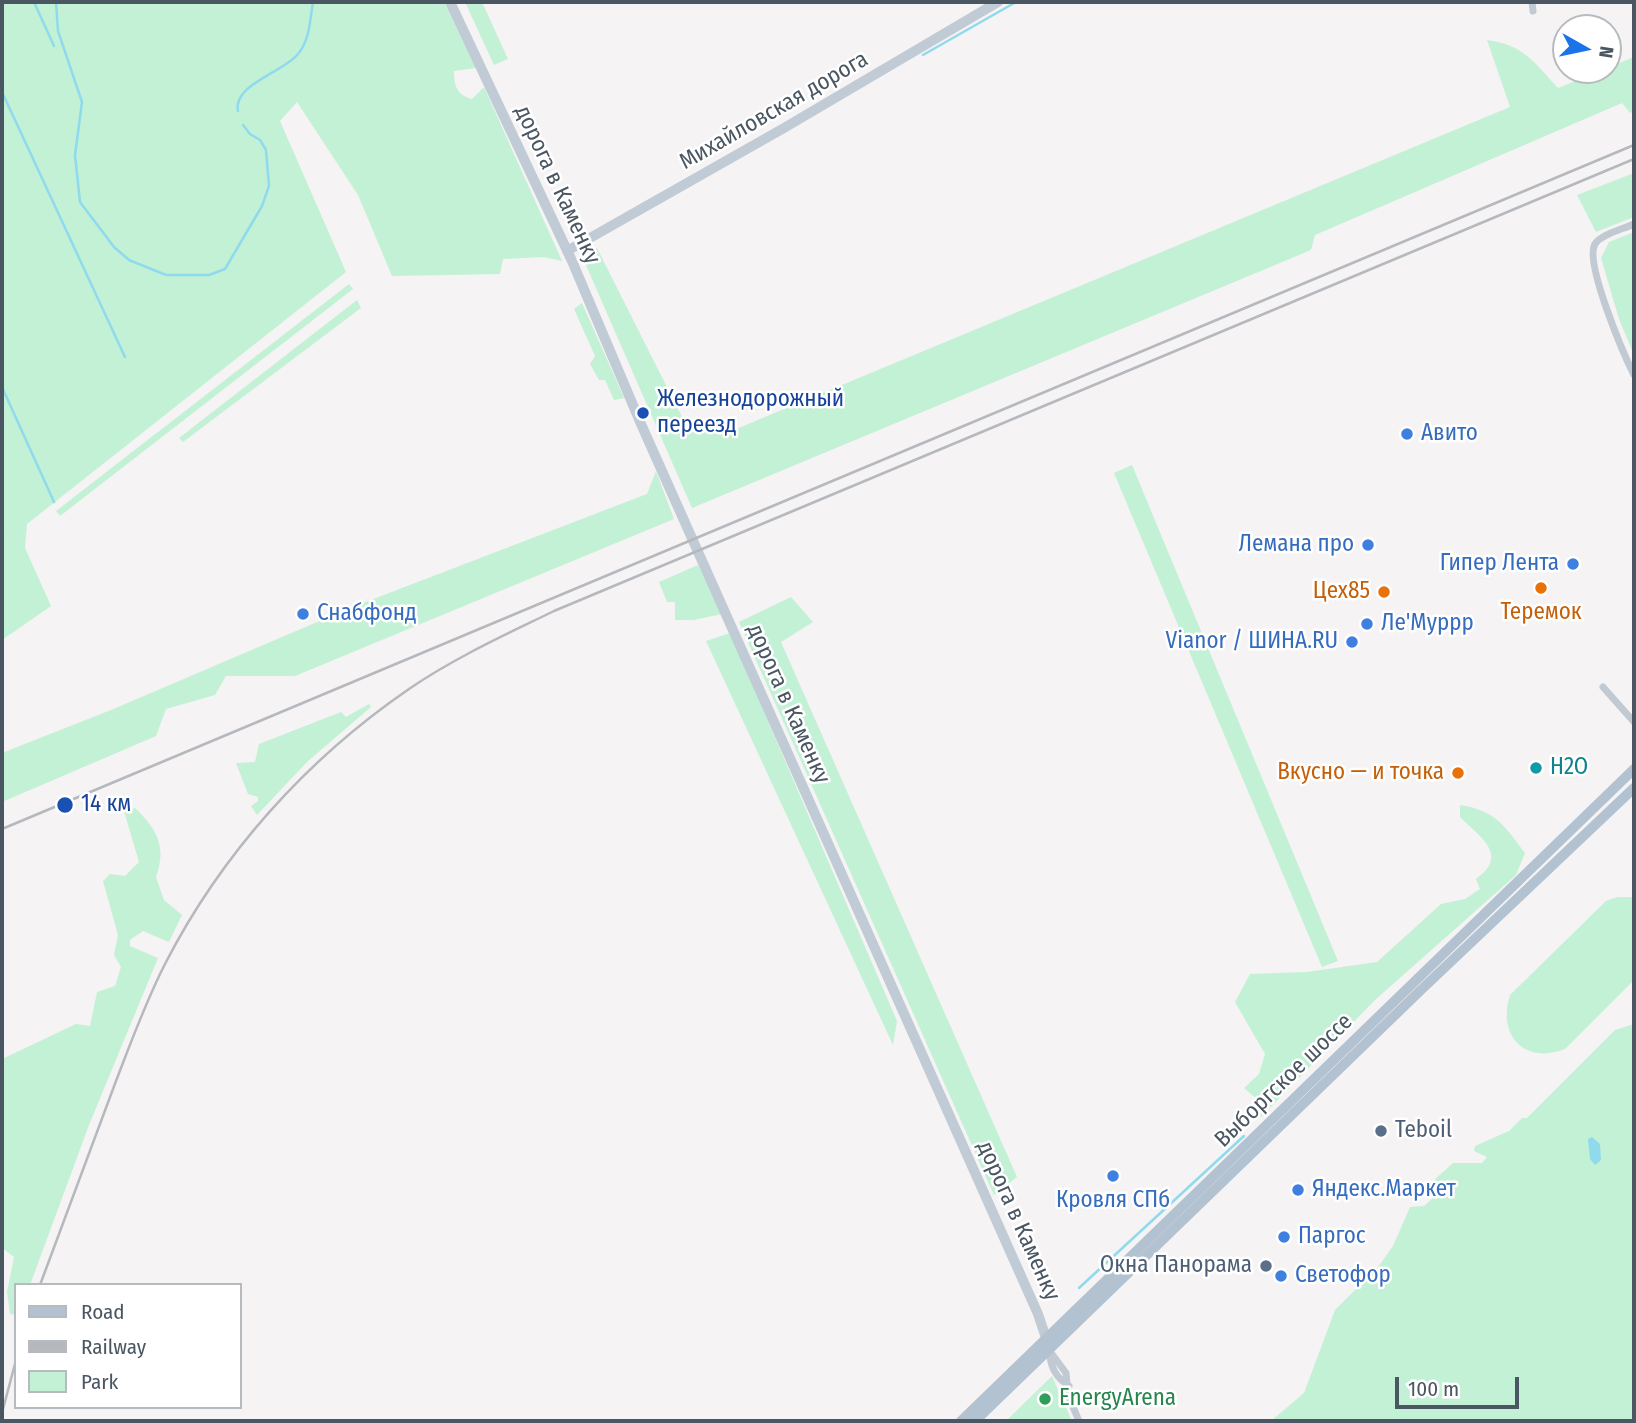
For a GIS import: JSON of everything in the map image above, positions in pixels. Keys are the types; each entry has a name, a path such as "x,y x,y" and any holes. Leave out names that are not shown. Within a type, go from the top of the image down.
{"main road":[{"name":"Выборгское шоссе","path":"975,1421 1048,1345 1634,769"},
{"name":"Выборгское шоссе","path":"961,1421 1048,1345 1634,788"}],"street":[{"name":"дорога в Каменку","path":"450,2 567,251 1038,1314 1048,1345 1050,1363 1058,1378 1069,1386 1068,1395 1079,1421"},
{"name":"Михайловская дорога","path":"567,251 785,128 998,2"},
{"path":"1532,2 1533,11"},
{"path":"1634,224 1595,243 1593,256 1609,315 1634,374"},
{"path":"1602,687 1634,722"}],"green space":[{"path":"2,2 444,2 476,68 454,71 457,89 472,99 484,87 562,261 544,257 503,259 500,274 392,276 358,195 297,102 280,121 346,272 27,524 25,548 51,606 2,640"},
{"path":"465,2 482,2 508,59 494,65"},
{"path":"1487,40 1510,46 1527,56 1558,88 1568,84 1622,84 1622,62 1634,57 1634,111 1630,113 1622,103 1315,235 1311,250 692,508 582,256 597,248 684,421 707,433 729,432 1510,107"},
{"path":"1634,173 1634,217 1596,232 1577,195"},
{"path":"1634,232 1634,355 1619,319 1601,258 1609,242"},
{"path":"349,284 353,289 60,516 56,511"},
{"path":"357,300 361,308 183,442 179,438"},
{"path":"582,303 624,398 614,400 605,380 599,380 590,364 595,356 574,309"},
{"path":"1132,465 1338,961 1322,967 1114,473"},
{"path":"656,471 674,519 295,676 226,676 215,695 166,709 156,736 2,802 2,753 111,710 350,608 647,494"},
{"path":"698,565 722,614 694,620 675,620 675,602 667,602 659,582"},
{"path":"791,597 813,622 781,642 1017,1177 994,1195 739,622"},
{"path":"730,633 897,1021 893,1045 706,641"},
{"path":"369,704 371,707 307,762 257,815 251,806 258,801 258,797 248,794 236,763 255,762 259,744 341,712 346,717"},
{"path":"1460,805 1491,815 1511,834 1525,853 1516,875 1375,1000 1261,1117 1254,1111 1258,1100 1244,1088 1259,1074 1265,1054 1235,1002 1250,974 1307,972 1377,962 1441,904 1465,899 1480,889 1476,879 1491,862 1491,854 1483,839 1460,817"},
{"path":"135,808 154,831 160,848 156,877 164,900 182,915 169,942 143,931 130,940 130,946 158,958 89,1125 31,1283 14,1283 14,1315 10,1314 7,1292 14,1257 2,1248 2,1059 76,1024 90,1026 97,992 115,986 121,967 114,955 118,935 103,881 110,874 125,876 139,862 124,811"},
{"path":"1617,897 1634,897 1634,980 1565,1049 1537,1053 1526,1049 1517,1043 1507,1023 1510,995 1606,901"},
{"path":"1634,1024 1634,1421 1271,1421 1304,1393 1335,1310 1378,1267 1393,1246 1410,1207 1424,1206 1432,1199 1433,1181 1453,1163 1482,1163 1487,1157 1474,1151 1475,1146 1509,1131 1522,1118 1527,1118 1615,1030"},
{"name":"EnergyArena","path":"1052,1376 1072,1421 1006,1421"}],"water":[{"path":"1592,1137 1600,1144 1601,1160 1595,1165 1590,1159 1588,1139"}],"waterway":[{"path":"34,2 54,46"},
{"path":"56,2 58,31 82,102 75,155 80,202 114,247 129,260 166,275 209,275 225,269 262,206 269,186 266,150 260,140 250,134 243,125"},
{"path":"238,111 238,102 251,86 298,54 309,29 313,2"},
{"path":"923,55 1016,2"},
{"path":"2,92 125,357"},
{"path":"2,387 54,502"},
{"path":"1079,1288 1244,1136"}],"railway":[{"path":"2,829 1634,145"},
{"path":"41,1283 139,1022 158,978 188,923 240,847 270,811 336,746 409,689 462,657 554,611 1634,159"},
{"path":"2,1413 14,1368"}],"place":[{"name":"Железнодорожный переезд","path":"643,413"},
{"name":"Авито","path":"1407,434"},
{"name":"Лемана про","path":"1368,545"},
{"name":"Гипер Лента","path":"1573,564"},
{"name":"Теремок","path":"1541,588"},
{"name":"Цех85","path":"1384,592"},
{"name":"Снабфонд","path":"303,614"},
{"name":"Ле'Муррр","path":"1367,624"},
{"name":"Vianor / ШИНА.RU","path":"1352,642"},
{"name":"H2O","path":"1536,768"},
{"name":"Вкусно — и точка","path":"1458,773"},
{"name":"14 км","path":"65,805"},
{"name":"Teboil","path":"1381,1131"},
{"name":"Кровля СПб","path":"1113,1176"},
{"name":"Яндекс.Маркет","path":"1298,1190"},
{"name":"Паргос","path":"1284,1237"},
{"name":"Окна Панорама","path":"1266,1266"},
{"name":"Светофор","path":"1281,1276"},
{"name":"EnergyArena","path":"1045,1399"}]}
